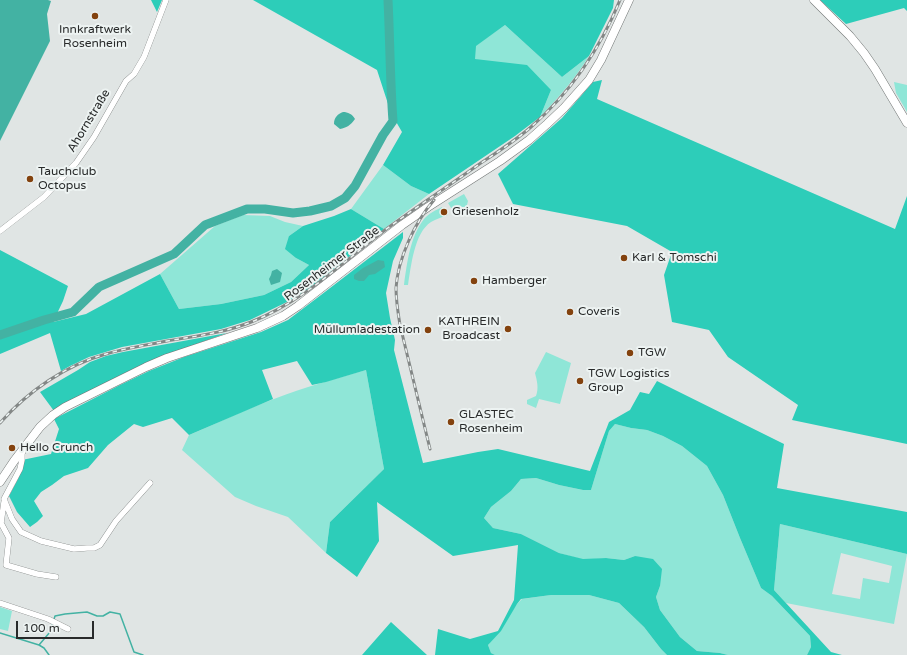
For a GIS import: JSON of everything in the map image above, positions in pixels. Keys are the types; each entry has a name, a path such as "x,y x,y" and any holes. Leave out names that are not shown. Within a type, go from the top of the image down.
{"main road":[{"name":"Rosenheimer Straße","path":"0,482 40,427 53,415 65,407 167,358 257,328 283,316 402,225 494,165 534,136 564,108 590,80 629,0"},
{"path":"814,0 850,36 864,53 907,123"}],"street":[{"name":"Ahornstraße","path":"0,231 44,197 76,163 94,137 126,81 134,74 144,57 166,0"},
{"path":"22,450 20,469 4,499 1,523 8,538 6,565 56,578"},
{"path":"4,499 12,520 21,532 41,541 74,549 94,548 100,545 116,521 150,483"},
{"path":"0,603 48,619 68,629"}],"shaded area":[{"path":"0,0 51,1 47,14 50,41 0,141"},
{"path":"151,0 162,0 157,12"},
{"path":"253,0 614,0 613,8 589,56 562,77 505,25 476,46 475,59 527,65 551,90 540,117 515,136 429,194 411,186 383,165 402,132 391,113 377,70"},
{"path":"820,0 907,0 907,11 904,8 846,24"},
{"path":"505,25 562,77 589,56 566,88 540,117 551,90 475,59 475,46"},
{"path":"602,80 597,99 895,229 907,196 907,444 792,420 798,405 728,357 709,330 672,322 664,275 672,252 627,226 513,204 498,174 562,118 593,82"},
{"path":"894,82 907,85 907,112 896,93"},
{"path":"343,112 347,112 355,119 348,126 340,129 334,124 334,122 337,116"},
{"path":"383,165 411,186 429,194 384,229 351,209"},
{"path":"464,194 468,201 466,209 457,212 453,211 448,203"},
{"path":"442,207 448,215 431,222 425,227 414,251 408,285 404,285 406,268 415,234 426,217"},
{"path":"351,209 384,229 311,287 289,301 250,320 221,329 122,347 89,357 61,371 50,333 0,354 0,250 68,286 53,322 86,314 160,274 179,309 221,304 264,295 291,282 309,265 296,258 285,249 289,236 303,226"},
{"path":"243,215 270,216 285,222 303,226 289,236 296,258 309,265 291,282 264,295 221,304 179,309 160,274 215,226"},
{"path":"403,232 403,238 393,261 386,293 395,340 394,350 423,463 498,449 590,471 609,422 630,410 640,392 649,394 657,381 784,444 777,488 907,512 907,554 780,524 774,590 831,652 842,655 807,655 811,647 810,636 772,596 761,588 723,495 707,466 682,446 663,436 647,430 615,424 609,431 591,490 583,490 559,485 536,478 521,479 511,491 491,507 484,518 493,528 521,534 559,553 583,559 606,558 624,560 635,556 653,559 662,569 660,586 656,597 660,610 680,637 697,651 728,655 667,655 644,627 619,603 589,595 551,595 521,599 501,631 488,645 491,653 495,655 435,655 438,629 470,639 498,631 514,600 518,545 453,556 377,502 379,541 357,577 326,553 330,522 384,469 366,370 312,385 297,361 262,370 273,399 189,435 172,418 143,427 134,424 108,445 88,468 64,476 41,492 34,501 43,516 37,522 30,527 17,512 9,496 19,477 22,460 51,454 59,429 54,419 149,371 184,357 261,332 288,320"},
{"path":"378,260 384,261 385,267 375,274 369,275 364,281 354,279 354,275"},
{"path":"277,269 282,273 280,282 271,285 269,279 272,271"},
{"path":"227,333 155,359 54,411 40,392 90,362 106,356"},
{"path":"546,352 571,363 560,404 539,399 536,408 527,404 527,400 536,396 538,387 535,373"},
{"path":"366,370 384,469 330,522 326,553 288,517 235,497 182,450 189,435 263,403 320,383"},
{"path":"615,424 647,430 663,436 682,446 707,466 723,495 761,588 772,596 810,636 811,647 807,655 728,655 697,651 680,637 660,610 656,597 660,586 635,556 624,560 606,558 584,560 559,553 521,534 493,528 484,518 491,507 511,491 521,479 536,478 559,485 583,490 591,490 609,431"},
{"path":"780,524 907,554 894,624 786,603 774,590","holes":["841,553 892,566 889,583 863,578 860,599 832,594"]},
{"path":"551,595 589,595 619,603 644,627 667,655 495,655 491,653 488,645 522,599"},
{"path":"0,607 12,611 8,631 0,629"},
{"path":"391,622 427,655 362,655"}],"waterway":[{"path":"0,335 73,312 99,287 174,254 205,225 247,209 265,209 293,213 331,206 345,198 355,186 383,135 393,121 388,0"},
{"path":"39,645 50,632 55,616 87,612 97,616 103,616 110,612 120,614 134,652 143,655"},
{"path":"0,633 39,645 44,648 49,655"}],"railway":[{"path":"0,423 35,390 62,372 76,365 121,350 210,334 241,326 270,314 304,293 385,230 505,147 531,127 559,99 583,69 603,36 620,0"},
{"path":"430,449 400,325 396,288 400,265 409,241 420,219 434,200"}],"place":[{"name":"Innkraftwerk Rosenheim","path":"95,16"},
{"name":"Tauchclub Octopus","path":"30,179"},
{"name":"Griesenholz","path":"444,212"},
{"name":"Karl & Tomschi","path":"624,258"},
{"name":"Hamberger","path":"474,281"},
{"name":"Coveris","path":"570,312"},
{"name":"KATHREIN Broadcast","path":"508,329"},
{"name":"Müllumladestation","path":"428,330"},
{"name":"TGW","path":"630,353"},
{"name":"TGW Logistics Group","path":"580,381"},
{"name":"GLASTEC Rosenheim","path":"451,422"},
{"name":"Hello Crunch","path":"12,448"}]}
